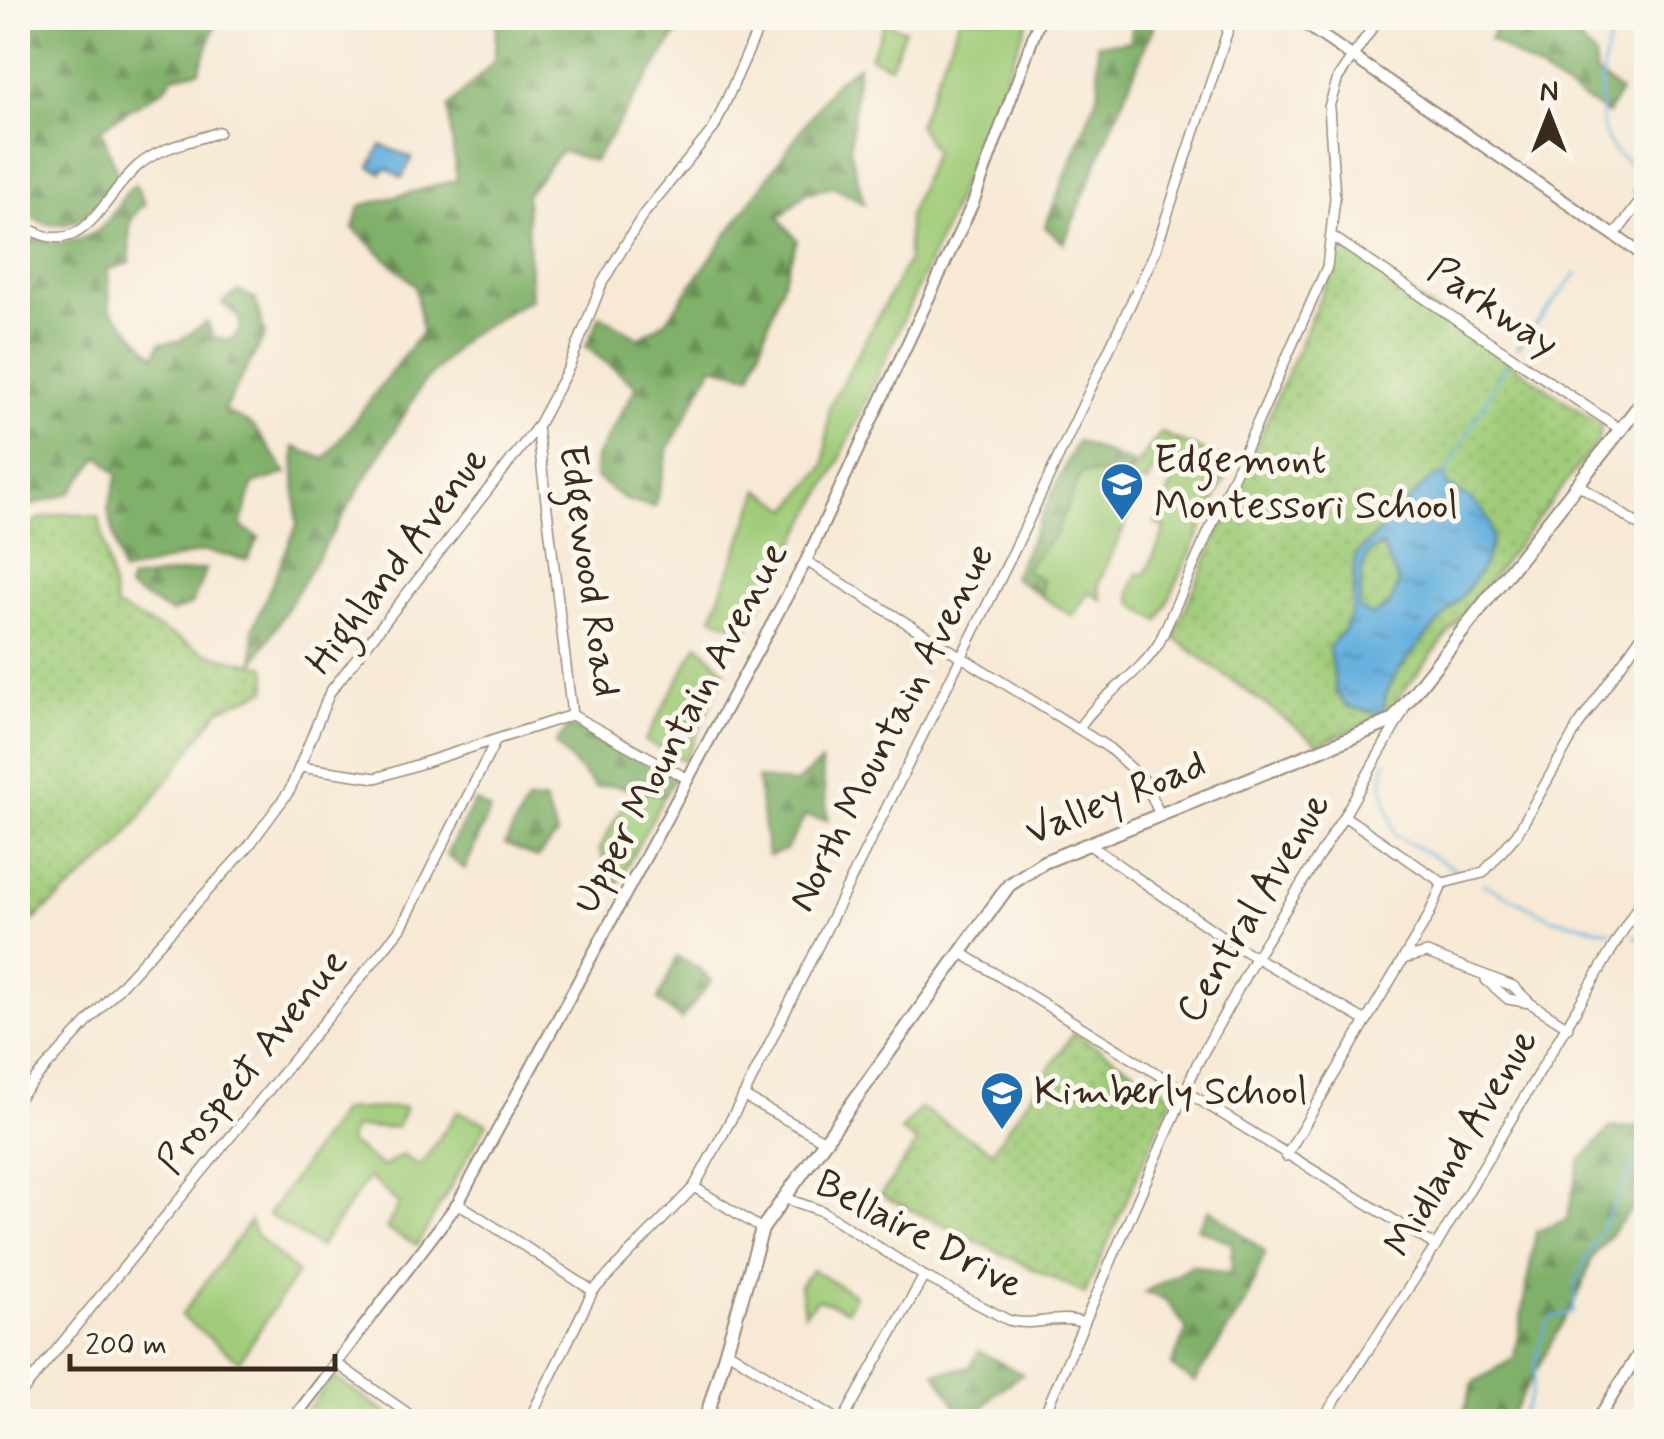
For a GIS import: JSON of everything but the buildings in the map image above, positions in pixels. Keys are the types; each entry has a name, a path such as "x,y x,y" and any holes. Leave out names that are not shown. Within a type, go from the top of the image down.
{"main road":[{"name":"Valley Road","path":"705,1422 762,1229 960,952 1023,872 1373,731 1403,712 1646,397"}],"street":[{"name":"Highland Avenue","path":"18,1098 248,847 290,790 330,692 537,427 569,367 602,283 642,215 714,128 764,18"},
{"name":"Upper Mountain Avenue","path":"291,1422 458,1202 806,561 973,204 1040,18"},
{"name":"North Mountain Avenue","path":"528,1422 593,1291 694,1187 744,1096 1013,553 1155,252 1232,18"},
{"path":"1296,18 1646,257"},
{"path":"1079,728 1095,704 1145,664 1159,643 1314,302 1333,237 1329,107 1352,56 1380,18"},
{"path":"18,221 50,235 80,230 99,218 145,160 219,132"},
{"path":"1614,236 1646,194"},
{"name":"Parkway","path":"1333,237 1620,430"},
{"name":"Edgewood Road","path":"537,427 572,714 688,779"},
{"path":"1578,484 1646,530"},
{"path":"806,561 1079,728 1140,775 1160,815"},
{"path":"1344,816 1443,883 1483,873 1517,834 1578,726 1646,629"},
{"name":"Central Avenue","path":"1041,1422 1183,1093 1255,958 1344,816 1403,712"},
{"path":"300,767 376,778 572,714"},
{"name":"Central Avenue","path":"1373,731 1380,743 1378,756"},
{"name":"Prospect Avenue","path":"18,1398 401,928 496,740"},
{"path":"1088,844 1255,958 1366,1022"},
{"path":"1286,1156 1421,928 1443,883"},
{"name":"Midland Avenue","path":"1321,1422 1436,1246 1646,892"},
{"path":"1421,928 1427,953"},
{"path":"960,952 1436,1246"},
{"path":"1402,959 1427,953 1516,988 1530,1003 1568,1027"},
{"path":"744,1096 825,1140"},
{"path":"694,1187 762,1229"},
{"name":"Bellaire Drive","path":"784,1198 822,1211 924,1276 1023,1324 1066,1316 1084,1322"},
{"path":"458,1202 593,1291"},
{"path":"726,1350 842,1422 924,1276"},
{"path":"1596,1422 1646,1342"},
{"path":"336,1363 420,1422"}],"green space":[{"path":"27,18 218,18 199,71 173,76 165,88 101,128 118,175 87,213 63,225 50,225 18,208 18,48"},
{"path":"497,18 687,18 594,161 561,151 526,195 531,299 467,336 422,385 254,663 253,628 297,525 294,447 325,459 422,332 415,285 353,228 360,206 457,180 448,108 494,61"},
{"path":"960,18 1029,18 944,229 835,470 746,631 712,617 760,490 790,509 825,465 829,407 908,261 908,217 934,151 918,125"},
{"path":"1134,18 1146,18 1153,27 1064,243 1045,227 1099,91 1097,44 1130,41"},
{"path":"1502,18 1562,18 1594,56 1596,74 1620,91 1608,115 1489,39"},
{"path":"885,22 905,30 890,66 870,57"},
{"path":"858,66 850,149 864,203 833,187 806,193 779,218 797,240 751,375 713,366 669,448 655,507 625,500 595,477 596,457 637,386 586,347 600,315 639,338 666,321 835,82"},
{"path":"135,184 145,204 131,223 130,263 108,269 110,309 155,356 160,343 179,341 207,322 214,338 231,340 240,330 240,319 222,303 239,291 255,299 265,335 224,410 253,426 287,473 253,484 241,526 259,538 247,560 204,551 122,573 108,509 118,475 100,456 70,493 27,507 18,517 18,342 28,338 29,269 18,257 18,230 54,242 80,239 102,226"},
{"path":"1342,247 1602,426 1598,441 1385,715 1319,744 1173,637"},
{"name":"Edgemont Montessori School","path":"1161,433 1232,463 1159,621 1133,604 1130,592 1138,573 1145,575 1166,528 1155,523 1175,477 1154,468 1147,483 1131,477 1119,506 1131,512 1098,584 1102,600 1089,591 1073,616 1041,596 1042,580 1024,570 1032,556 1056,533 1081,473 1129,474"},
{"path":"1077,441 1132,464 1129,474 1081,473 1056,533 1024,570 1042,580 1041,596 1013,577"},
{"path":"65,513 99,517 116,607 209,654 266,667 267,690 220,709 117,849 23,929 18,923 18,545 36,520"},
{"path":"206,569 192,604 171,613 128,589 131,580"},
{"path":"698,644 725,671 685,761 645,741"},
{"path":"568,728 589,731 677,774 664,796 613,785 595,787 555,744"},
{"path":"821,762 828,820 805,816 786,850 768,856 757,778 795,784"},
{"path":"633,789 664,796 617,885 599,849"},
{"path":"475,801 490,810 465,869 446,855"},
{"path":"544,801 557,835 537,858 505,844 527,802"},
{"path":"677,957 699,968 711,981 681,1020 658,1000"},
{"name":"Kimberly School","path":"1074,1033 1173,1095 1085,1294 881,1195 917,1143 901,1131 920,1108 992,1151"},
{"path":"405,1107 397,1127 354,1128 348,1142 382,1167 402,1155 420,1166 458,1111 487,1123 417,1245 386,1229 399,1204 369,1177 319,1247 268,1215 342,1110"},
{"path":"1646,1114 1646,1172 1636,1188 1633,1207 1591,1259 1583,1285 1508,1421 1461,1421 1473,1383 1514,1358 1536,1232 1567,1219 1580,1161 1610,1128 1640,1126"},
{"path":"1210,1209 1265,1252 1246,1302 1194,1382 1171,1366 1187,1329 1166,1300 1145,1292 1192,1265 1231,1274 1232,1243 1197,1228"},
{"path":"250,1221 256,1235 297,1273 239,1361 181,1316"},
{"path":"812,1270 855,1295 847,1310 818,1299 804,1313 800,1285"},
{"path":"979,1351 1022,1374 993,1395 973,1421 965,1421 936,1373 970,1367"},
{"path":"333,1376 398,1421 299,1421"}],"water":[{"path":"381,145 412,158 402,178 387,168 381,173 370,167"},
{"path":"1446,474 1447,486 1482,510 1492,537 1482,566 1461,597 1407,659 1389,688 1384,715 1348,707 1336,692 1329,647 1344,630 1352,611 1355,556 1429,480","holes":["1382,546 1399,583 1389,606 1372,616 1359,609 1362,571 1369,552"]}],"waterway":[{"path":"1617,18 1604,62 1601,113 1611,147 1642,175 1632,193"},
{"path":"1517,348 1576,274"},
{"path":"1445,476 1506,363"},
{"path":"1386,761 1382,782 1395,835 1457,870"},
{"path":"1483,884 1554,919 1611,931"},
{"path":"1635,936 1646,942"},
{"path":"1514,1422 1529,1400 1544,1329 1552,1317 1573,1312 1577,1278 1646,1140"}],"place":[{"name":"Edgemont Montessori School","path":"1122,522"},
{"name":"Kimberly School","path":"1002,1131"}]}
